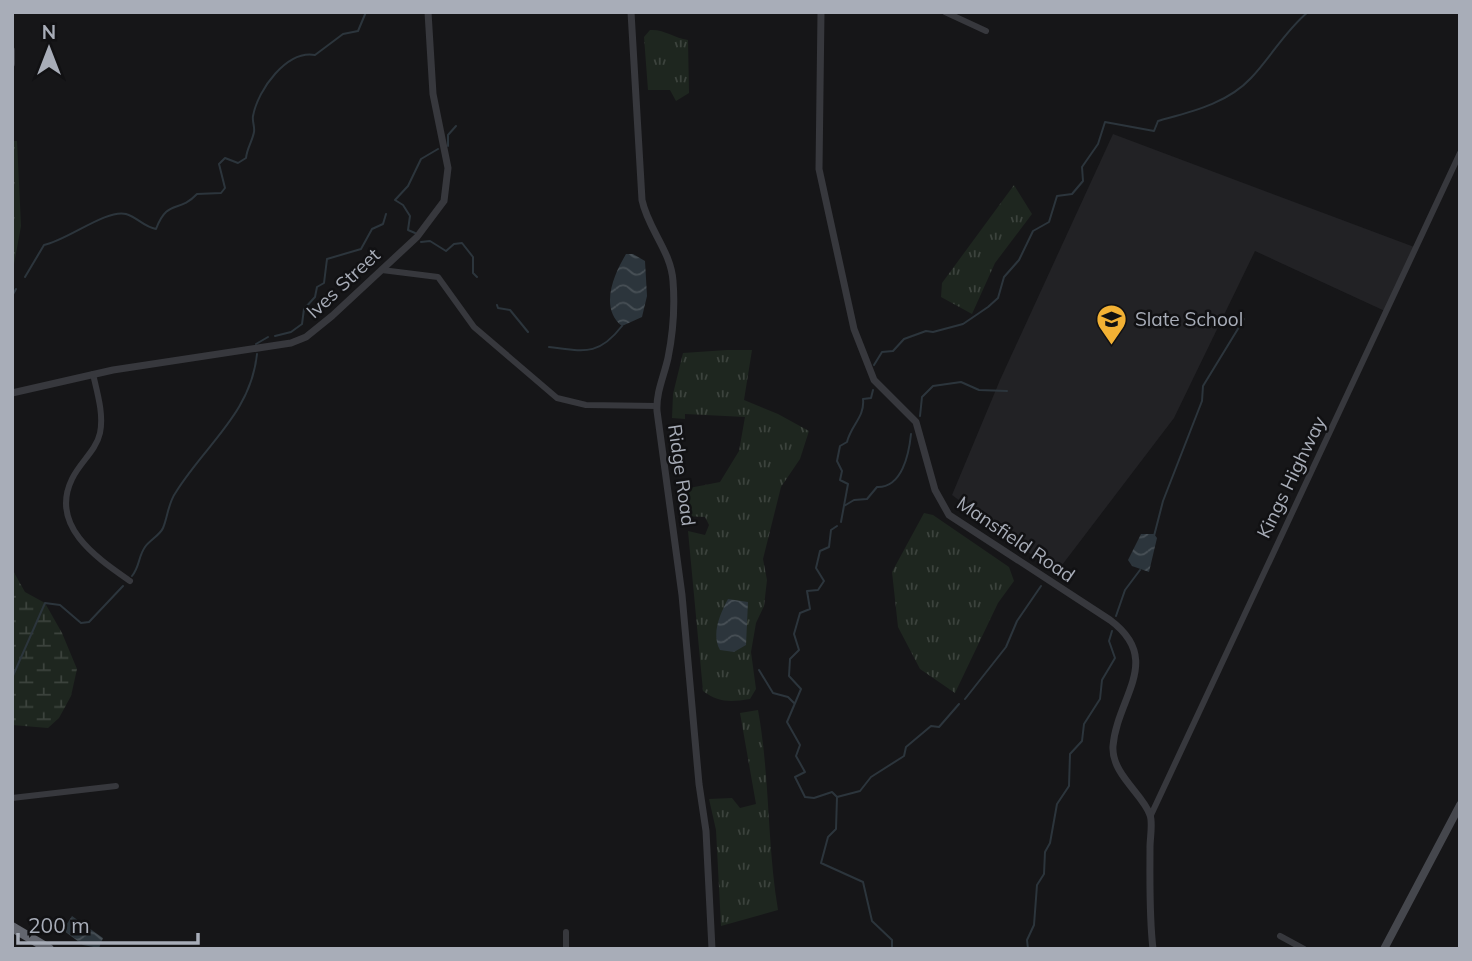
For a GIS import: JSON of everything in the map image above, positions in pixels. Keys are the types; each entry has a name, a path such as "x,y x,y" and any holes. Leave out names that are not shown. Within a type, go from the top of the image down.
{"highway":[{"path":"12,927 49,949"}],"main road":[{"path":"1384,949 1460,805"}],"street":[{"name":"Ives Street","path":"12,393 93,374 299,341 321,326 426,227 447,192 447,159 433,93 428,12"},
{"name":"Ridge Road","path":"631,12 642,200 648,221 669,260 674,284 670,344 657,407 681,587 697,769 706,831 712,949"},
{"name":"Mansfield Road","path":"821,12 820,178 864,359 874,380 916,422 939,500 949,516 1111,620 1128,635 1135,647 1136,661 1113,753 1117,766 1150,814"},
{"path":"945,12 986,31"},
{"path":"12,50 12,64"},
{"name":"Kings Highway","path":"1150,814 1460,153"},
{"path":"382,270 438,277 480,333 562,400 586,404 657,407"},
{"path":"93,374 101,429 96,443 70,483 69,518 80,542 130,581"},
{"path":"12,798 116,786"},
{"path":"1150,814 1153,949"},
{"path":"566,932 566,949"},
{"path":"1280,936 1304,949"}],"shaded area":[{"name":"Slate School","path":"1113,134 1417,248 1387,312 1255,251 1174,418 1056,573 952,495 1000,380"}],"green space":[{"path":"650,30 688,40 689,93 676,101 670,90 648,90 644,37"},
{"path":"12,141 17,141 21,226 12,275"},
{"path":"1014,185 1032,214 995,263 972,314 941,297 942,283"},
{"path":"752,350 744,400 809,431 800,459 781,487 763,559 767,580 764,606 756,623 751,652 756,689 750,699 731,701 714,698 703,691 688,531 705,535 709,525 705,517 682,516 679,490 720,482 739,451 745,417 685,414 685,419 672,418 673,394 683,353"},
{"path":"924,513 933,515 1009,567 1014,581 998,603 955,693 920,669 898,627 892,572"},
{"path":"12,569 25,592 45,603 62,633 77,669 71,696 59,718 48,728 12,725"},
{"path":"758,710 778,910 721,926 716,830 709,799 732,798 740,808 756,804 740,713"}],"water":[{"path":"626,254 633,254 645,261 647,296 642,317 622,326 615,319 610,301 613,281"},
{"path":"1141,534 1154,534 1157,538 1149,572 1132,566 1128,560"},
{"path":"728,599 748,602 746,645 734,652 720,650 716,637"},
{"path":"72,916 103,938 99,948 83,945 63,930"}],"waterway":[{"path":"25,277 44,245 98,220 126,214 156,229 165,213 197,194 221,193 225,188 219,164 225,158 238,163 246,158 254,132 256,105 275,74 294,59 315,55 343,34 358,31 366,12"},
{"path":"874,365 882,352 893,351 904,339 926,331 933,332 963,324 998,298 1004,277 1019,260 1033,231 1049,222 1057,196 1072,194 1083,181 1082,167 1098,144 1105,122 1154,131 1158,121 1219,101 1251,78 1292,27 1308,12"},
{"path":"448,146 448,135 456,126"},
{"path":"415,233 408,230 410,216 403,205 395,200 408,186 421,159 438,149"},
{"path":"275,336 291,332 302,324 304,309 315,297 317,287 324,283 327,259 361,249 372,229 383,224 386,214"},
{"path":"421,242 430,241 446,251 454,244 462,243 473,257 473,273 477,277"},
{"path":"12,296 16,289"},
{"path":"497,305 498,308 510,310 528,332"},
{"path":"1154,536 1163,501 1202,401 1203,386 1244,319"},
{"path":"549,347 589,350 605,343 622,326"},
{"path":"256,344 268,337"},
{"path":"132,576 145,547 163,528 176,492 237,411 253,375 257,354"},
{"path":"920,416 922,397 933,386 961,382 979,390 1007,391"},
{"path":"841,522 848,484 840,480 842,471 837,461 840,446 847,442 860,416 863,399 871,398 873,390"},
{"path":"844,506 854,500 867,499 877,487 893,482 903,468 911,434"},
{"path":"837,526 831,530 829,547 820,551 816,568 824,581 818,590 807,591 810,609 800,613 794,634 799,650 790,659 789,676 801,689 787,722 800,745 796,756 805,772 795,777 805,797 814,798 832,792 837,797 836,829 828,837 821,863 863,882 872,921 892,940 892,949"},
{"path":"1116,616 1125,590 1140,570"},
{"path":"12,678 45,603 60,605 81,623 89,622 123,586"},
{"path":"965,699 1006,647 1017,621 1041,586"},
{"path":"1028,949 1027,940 1034,925 1037,885 1044,874 1045,852 1050,843 1057,804 1069,786 1070,754 1082,741 1084,724 1100,699 1102,680 1115,658 1109,641 1112,631"},
{"path":"759,670 773,693 788,697 794,703"},
{"path":"837,797 860,791 871,777 904,756 906,747 931,726 939,727 959,704"}],"place":[{"name":"Slate School","path":"1112,346"}]}
